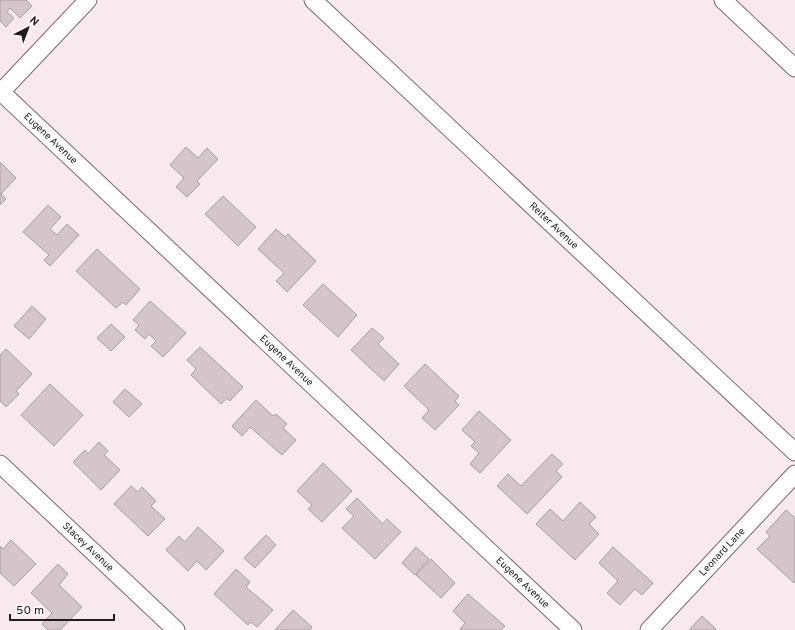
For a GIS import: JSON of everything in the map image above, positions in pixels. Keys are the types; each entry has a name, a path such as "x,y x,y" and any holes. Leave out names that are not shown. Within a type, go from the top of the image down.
{"street":[{"path":"0,92 88,0"},
{"name":"Reiter Avenue","path":"313,0 795,452"},
{"path":"723,0 795,68"},
{"name":"Eugene Avenue","path":"0,92 573,630"},
{"name":"Stacey Avenue","path":"0,464 176,630"},
{"name":"Leonard Lane","path":"649,630 795,474"}],"building":[{"path":"0,0 26,0 32,6 20,18 10,8 7,12 14,18 6,27 0,21"},
{"path":"186,147 198,158 207,148 218,159 197,181 200,184 187,197 176,187 184,178 170,165"},
{"path":"0,162 16,178 1,194 6,199 0,205"},
{"path":"223,196 256,227 238,246 205,214"},
{"path":"48,205 61,217 50,229 57,235 67,224 79,235 50,266 44,260 49,255 23,232"},
{"path":"276,229 285,237 288,234 316,261 287,292 276,281 284,273 258,249"},
{"path":"97,249 140,289 126,305 123,302 116,308 76,271"},
{"path":"323,284 357,315 338,337 303,305"},
{"path":"150,301 186,333 163,357 151,346 156,341 149,334 145,339 135,330 139,325 133,320"},
{"path":"32,306 46,319 29,339 14,326"},
{"path":"111,324 125,337 111,351 97,338"},
{"path":"372,328 384,338 378,344 399,364 384,381 351,350"},
{"path":"200,347 243,387 230,401 227,398 221,404 191,375 196,369 187,360"},
{"path":"6,349 32,374 16,391 19,394 6,407 0,401 0,355"},
{"path":"425,364 459,396 455,401 459,405 435,430 422,418 429,410 404,386"},
{"path":"50,384 83,415 54,446 21,415"},
{"path":"125,389 142,404 129,417 113,402"},
{"path":"256,400 273,416 276,414 287,424 283,428 296,440 282,455 250,427 242,436 232,426"},
{"path":"479,411 511,440 480,473 470,464 479,453 471,446 475,442 462,430"},
{"path":"99,442 108,451 104,455 120,470 101,490 73,462 85,450 88,454"},
{"path":"552,454 563,464 556,471 562,477 527,514 497,486 508,474 521,486"},
{"path":"323,463 352,491 322,522 308,509 312,505 297,491"},
{"path":"131,486 138,492 142,487 156,501 151,506 165,519 148,536 114,504"},
{"path":"357,498 383,524 387,519 401,532 375,559 342,528 354,516 346,509"},
{"path":"580,502 596,517 589,524 599,534 575,560 536,524 550,509 563,521"},
{"path":"786,510 795,518 794,583 757,549 770,536 766,532"},
{"path":"198,527 224,551 206,570 197,561 188,571 166,550 179,536 185,542"},
{"path":"266,535 276,545 255,568 244,558"},
{"path":"11,540 36,564 14,586 0,573 0,546 3,549"},
{"path":"416,547 429,559 415,575 402,563"},
{"path":"613,547 653,583 642,595 635,589 620,605 607,593 618,581 599,563"},
{"path":"431,559 455,583 441,598 416,575"},
{"path":"58,564 68,574 59,585 82,607 60,630 48,630 42,624 52,613 31,593"},
{"path":"236,569 250,582 246,587 273,610 257,627 251,622 248,625 214,594"},
{"path":"468,594 505,626 501,630 460,629 465,623 453,611"},
{"path":"293,610 312,627 310,630 275,630"},
{"path":"702,616 716,629 689,630"}]}
